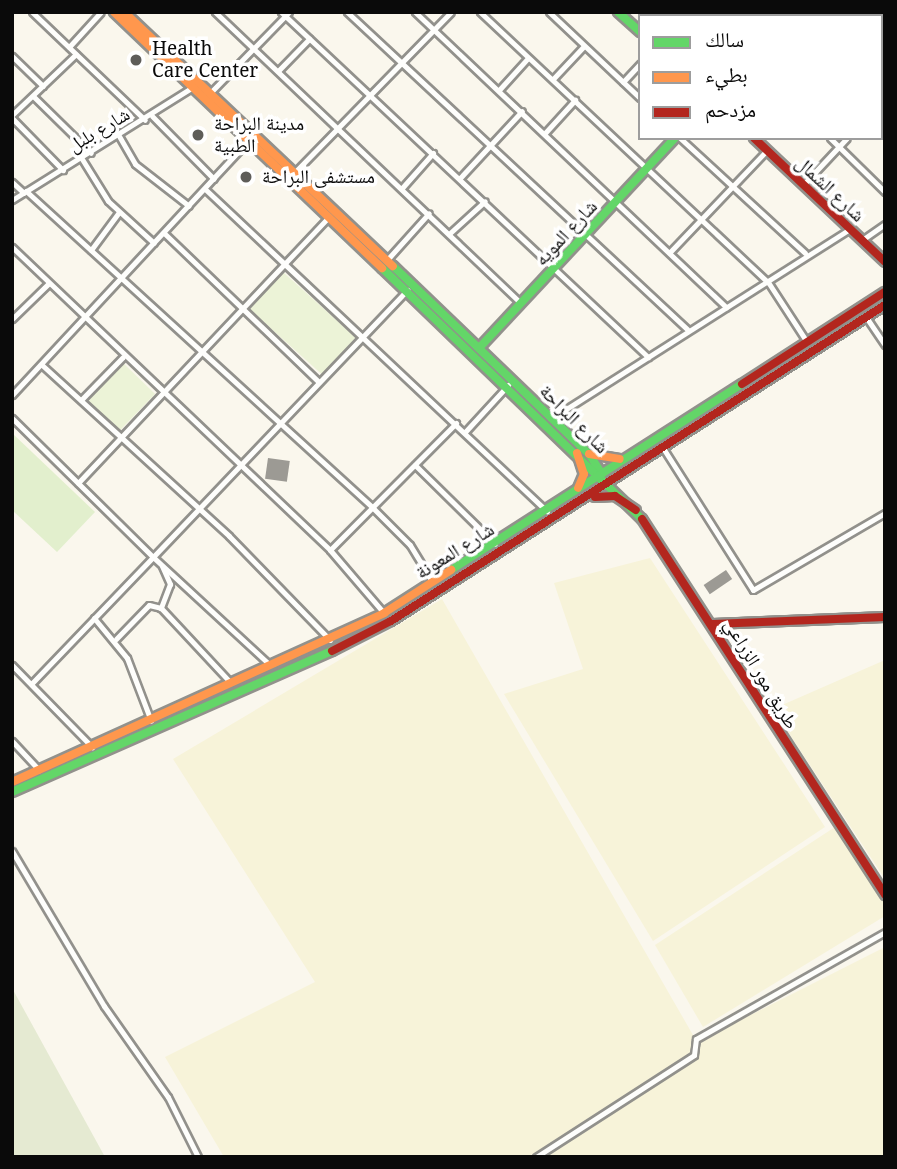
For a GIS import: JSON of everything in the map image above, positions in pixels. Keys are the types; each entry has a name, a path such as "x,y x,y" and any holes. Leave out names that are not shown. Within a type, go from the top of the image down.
{"main road":[{"name":"شارع البراحة","path":"114,12 196,85 210,93 552,418 589,454 602,474"},
{"name":"شارع البراحة","path":"124,12 249,140 602,474"},
{"path":"618,12 638,30"},
{"name":"شارع المويه","path":"479,348 676,140"},
{"name":"شارع الشمال","path":"756,140 885,262"},
{"name":"شارع المعونة","path":"12,792 366,635 611,484 833,333 885,292"},
{"name":"شارع المعونة","path":"12,782 272,667 384,613 573,496 627,457 807,342 833,333 884,307"},
{"path":"573,496 584,479 578,453"},
{"path":"589,454 611,460 627,457"},
{"name":"طريق مور الزراعي","path":"602,474 636,510 713,624 774,728 885,895"},
{"path":"591,497 615,496 636,510"},
{"path":"713,624 885,617"}],"street":[{"path":"32,12 145,120"},
{"path":"69,47 101,12"},
{"path":"215,12 521,303"},
{"path":"346,12 687,329"},
{"path":"415,12 726,307"},
{"path":"293,174 373,97 451,12"},
{"path":"480,12 768,282 807,342"},
{"path":"549,12 638,96"},
{"path":"210,93 285,14 648,357"},
{"path":"278,71 309,38"},
{"path":"553,79 584,46"},
{"path":"63,170 12,117 76,54"},
{"path":"12,56 43,86"},
{"path":"499,90 528,58"},
{"path":"623,82 638,66"},
{"name":"شارع بلبل","path":"12,200 152,116 196,85"},
{"path":"33,96 91,153"},
{"path":"545,133 575,100"},
{"path":"460,178 522,111"},
{"path":"152,116 214,179"},
{"path":"119,136 135,164 189,206"},
{"path":"13,392 42,365 249,140"},
{"path":"680,140 805,253"},
{"path":"832,140 885,192"},
{"path":"803,185 845,140"},
{"path":"670,252 767,150"},
{"path":"402,188 433,153"},
{"path":"82,159 119,212 154,243"},
{"path":"12,182 203,351 373,508 410,545 434,584"},
{"path":"205,189 548,511"},
{"path":"450,233 485,201"},
{"path":"91,250 119,212"},
{"path":"386,261 429,213"},
{"path":"78,483 329,217"},
{"path":"862,240 885,224"},
{"path":"552,418 687,329 768,282 805,253 850,229"},
{"path":"164,233 318,382"},
{"path":"12,247 161,394 330,550 384,613"},
{"path":"12,319 48,284"},
{"path":"32,683 407,290"},
{"path":"866,317 885,345"},
{"path":"81,400 123,357"},
{"path":"42,365 199,510 331,640"},
{"path":"465,432 508,385"},
{"path":"12,418 153,557 272,667"},
{"path":"330,550 456,423"},
{"path":"663,449 753,590 885,513"},
{"path":"415,465 496,544"},
{"path":"161,564 170,584 161,608"},
{"path":"116,639 149,606 161,608 232,685"},
{"path":"93,618 116,639 151,720"},
{"path":"12,665 92,747"},
{"path":"12,741 39,770"},
{"path":"12,851 104,1006 168,1097 198,1157"},
{"path":"536,1157 694,1055 696,1040 885,932"}],"shaded area":[{"path":"650,558 825,827 653,941 504,694 583,669 554,583"},
{"path":"442,599 697,1042 885,947 885,1157 224,1157 165,1057 315,982 173,759"},
{"path":"885,660 885,879 773,709"},
{"path":"835,827 885,901 885,916 703,1027 655,945"}],"green space":[{"path":"283,272 356,338 322,375 250,309"},
{"path":"122,362 155,394 118,432 85,400"},
{"path":"12,433 95,512 57,552 12,510"},
{"path":"12,988 105,1157 12,1157"}],"building":[{"path":"268,458 290,461 287,482 265,479"},
{"path":"726,570 732,579 710,594 704,585"}],"traffic: fast":[{"path":"618,12 638,30"},
{"path":"479,348 673,140"},
{"path":"393,266 589,454 602,474"},
{"path":"382,268 642,519"},
{"path":"451,570 742,384"},
{"path":"12,792 332,651"}],"traffic: slow":[{"path":"114,12 382,268"},
{"path":"124,12 393,266"},
{"path":"577,453 584,474 578,488"},
{"path":"589,454 620,459"},
{"path":"12,782 384,613 451,570"}],"traffic: jam":[{"path":"756,140 885,262"},
{"path":"742,384 885,292"},
{"path":"332,651 391,621 885,305"},
{"path":"595,497 615,496 636,510"},
{"path":"642,519 885,895"},
{"path":"713,624 885,617"}],"place":[{"name":"Health Care Center","path":"136,60"},
{"name":"مدينة البراحة الطبية","path":"198,135"},
{"name":"مستشفى البراحة","path":"246,177"}]}
